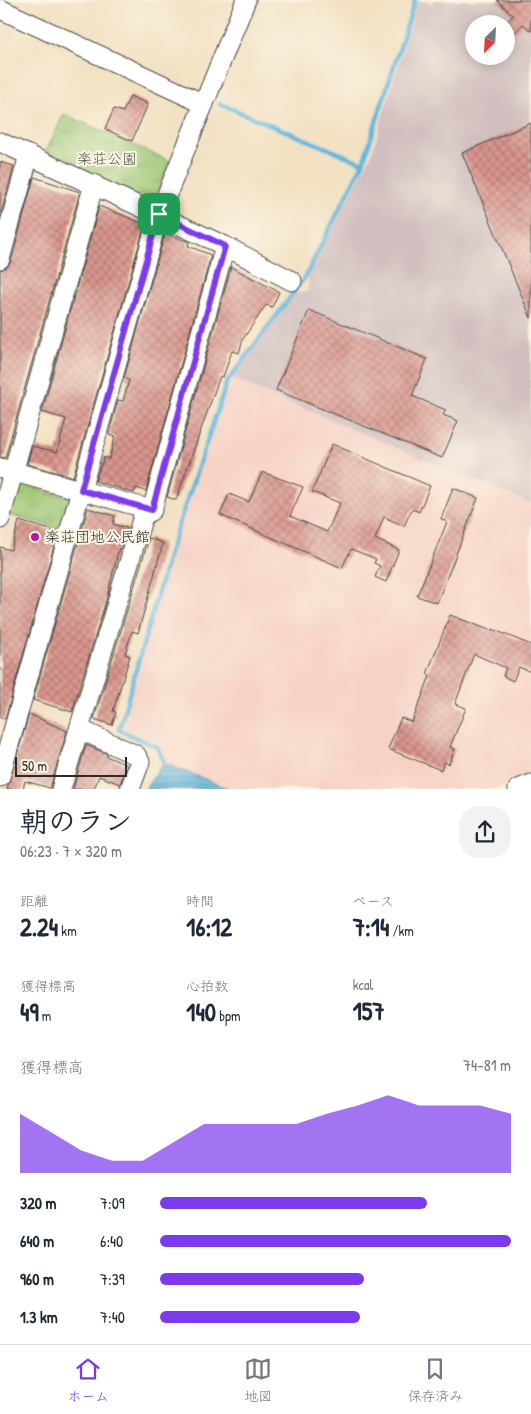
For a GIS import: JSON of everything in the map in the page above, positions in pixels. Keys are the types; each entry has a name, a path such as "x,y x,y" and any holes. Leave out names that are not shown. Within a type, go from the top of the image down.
{"street":[{"path":"0,777 159,214 246,0"},
{"path":"0,9 204,104"},
{"path":"0,142 159,214 292,281"},
{"path":"0,259 29,155"},
{"path":"0,519 7,470 94,184"},
{"path":"61,789 143,516 152,510 225,246"},
{"path":"7,470 152,510"},
{"path":"79,729 136,755 140,762 130,789"},
{"path":"518,789 531,784"}],"shaded area":[{"path":"418,0 431,4 434,0 531,0 531,504 232,379 294,294 308,291 308,275 371,155"},
{"path":"232,379 531,504 531,775 491,789 230,789 169,765 158,745 122,728 173,548"}],"green space":[{"name":"楽荘公園","path":"64,114 170,161 152,205 43,157"},
{"path":"20,484 68,496 71,500 63,529 8,515 15,487"}],"water":[{"path":"162,765 169,765 230,789 145,789"}],"building":[{"path":"497,0 531,0 531,31 523,24 515,33 515,15"},
{"path":"130,96 148,104 132,141 105,129 114,109 123,112"},
{"path":"531,123 531,318 462,153"},
{"path":"0,162 14,166 0,217"},
{"path":"34,177 80,192 5,458 0,457 0,270 7,267 11,262"},
{"path":"99,206 145,224 73,477 27,464 32,446 57,452 66,419 42,412"},
{"path":"165,233 189,242 188,246 211,255 146,491 136,488 134,493 95,481 104,457 109,459 115,437 109,435 110,430 118,400 123,401 129,380 124,378"},
{"path":"231,267 279,292 272,307 266,305 243,339 239,353 232,351 223,377 220,376 176,500 167,497"},
{"path":"309,310 427,359 412,396 446,410 443,415 458,421 442,458 276,390"},
{"path":"332,444 430,486 419,512 412,509 404,526 384,517 375,539 399,550 386,582 375,577 380,566 374,563 376,559 351,549 342,568 220,515 229,494 249,502 262,472 303,487 290,516 327,532 340,503 312,492"},
{"path":"453,488 478,498 437,603 417,596 447,522 441,519"},
{"path":"88,508 115,516 113,524 127,528 121,549 119,548 107,597 72,712 33,700"},
{"path":"19,521 58,532 5,719 0,718 0,547 11,550"},
{"path":"149,538 163,543 138,633 132,631 125,654 130,656 113,711 116,712 112,725 94,719"},
{"path":"450,615 531,645 531,672 519,667 513,681 503,676 506,668 474,654 455,704 466,708 450,747 455,749 449,764 444,762 441,770 388,749 401,718 412,722 430,676 427,674"},
{"path":"29,714 67,731 50,788 25,781 23,789 7,789"},
{"path":"86,745 127,765 120,784 99,776 94,789 73,789"}],"waterway":[{"path":"165,765 157,747 119,730 170,550 227,382 305,277 363,163 415,0"},
{"path":"220,104 363,163"}],"place":[{"name":"楽荘団地公民館","path":"35,537"}],"route":[{"path":"159,214 225,246 152,510 81,490 159,214"}]}
